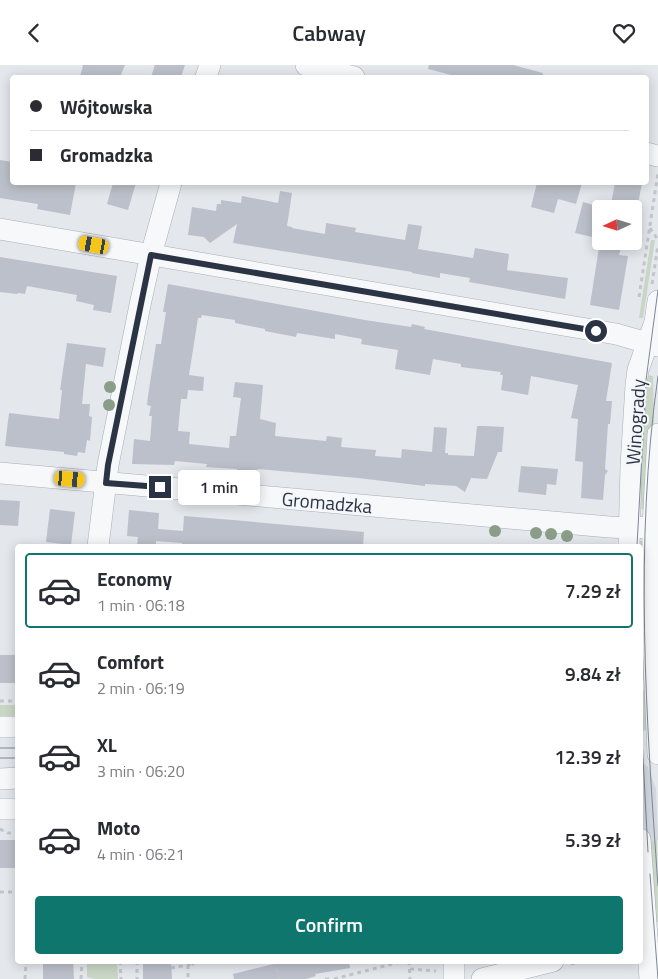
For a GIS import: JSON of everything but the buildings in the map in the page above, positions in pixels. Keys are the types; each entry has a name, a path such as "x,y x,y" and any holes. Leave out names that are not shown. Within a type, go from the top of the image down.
{"street":[{"path":"306,65 346,75"},
{"path":"98,544 108,465 151,255 170,185"},
{"path":"0,229 616,334 652,344"},
{"name":"Winogrady","path":"629,537 638,370 652,344 655,322 648,301"},
{"name":"Winogrady","path":"649,753 656,727 652,619 653,527 658,434"},
{"name":"Gromadzka","path":"0,473 629,537 653,527"},
{"path":"0,727 15,727"},
{"path":"0,779 15,779"},
{"path":"0,809 15,809"},
{"path":"643,876 650,979"},
{"path":"495,971 536,964"}],"path":[{"path":"648,301 649,227 658,173"},
{"path":"649,227 658,240"},
{"path":"0,701 15,701"},
{"path":"0,829 8,833 15,833"},
{"path":"0,892 15,892"},
{"path":"25,979 26,964"},
{"path":"82,964 82,979"},
{"path":"120,964 121,979"},
{"path":"137,964 137,979"},
{"path":"276,964 279,979"},
{"path":"334,979 392,964"},
{"path":"409,964 410,979"},
{"path":"172,968 188,965 188,979"},
{"path":"410,969 449,972"},
{"path":"325,979 330,979"}],"shaded area":[{"path":"643,763 648,767 656,789 658,840 644,841"}],"green space":[{"path":"651,240 655,240 643,318 639,318"},
{"path":"645,375 653,376 654,423 645,510 637,508"},
{"path":"639,541 644,541 648,680 643,680 643,544 637,544"},
{"path":"643,690 649,690 648,728 644,731"},
{"path":"0,705 15,705 15,718 0,718"},
{"path":"657,840 658,922 655,923 646,841"},
{"path":"87,964 117,964 118,979 94,979 87,977"}],"tram line":[{"path":"637,544 646,380 658,290"},
{"path":"658,376 646,503 644,566 646,694 658,886"},
{"path":"0,748 15,748"},
{"path":"0,758 15,758"},
{"path":"643,758 648,852"},
{"path":"650,874 658,979"}],"route":[{"path":"160,487 106,483 108,465 151,255 596,331"}]}
